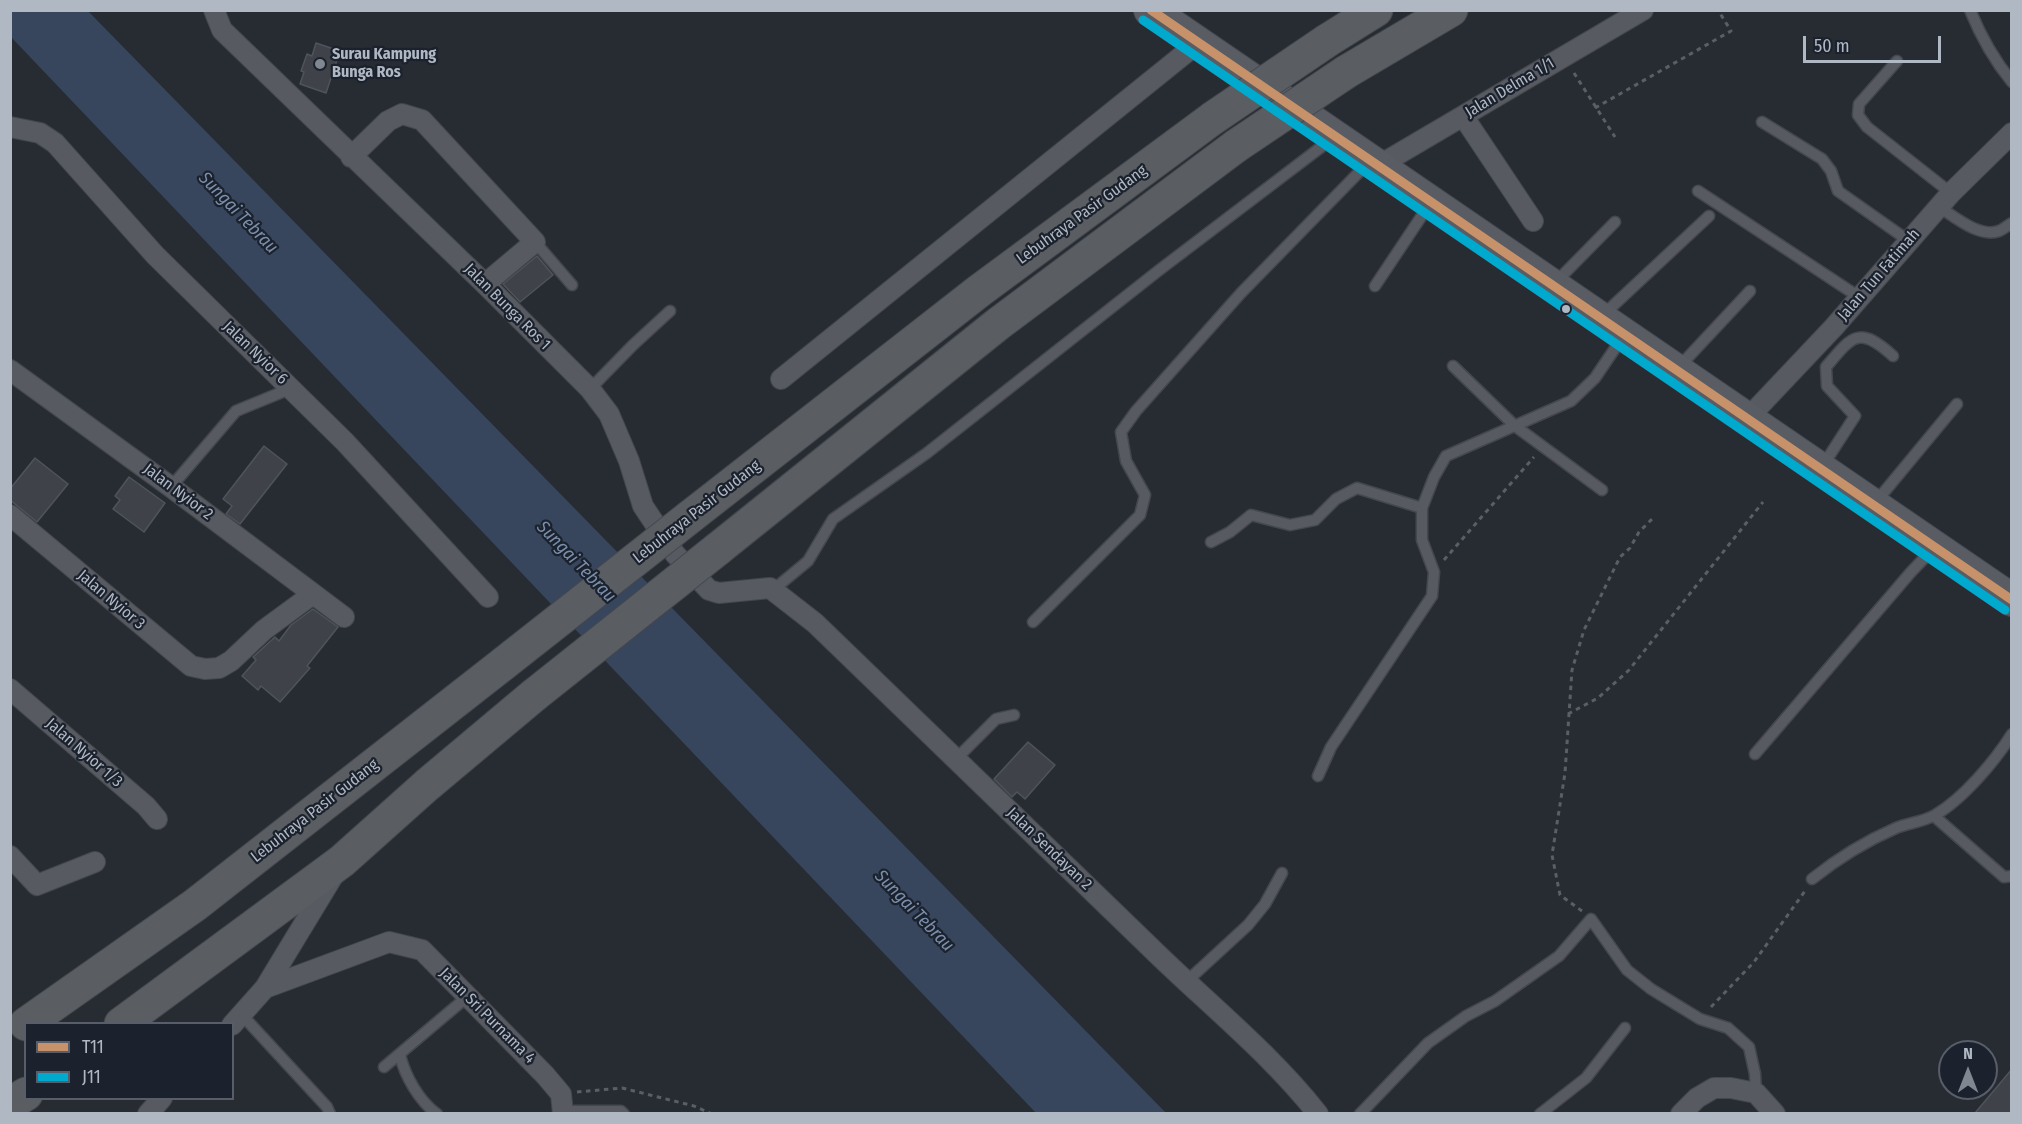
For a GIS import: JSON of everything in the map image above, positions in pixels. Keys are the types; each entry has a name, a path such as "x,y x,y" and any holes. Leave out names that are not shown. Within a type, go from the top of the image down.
{"highway":[{"name":"Lebuhraya Pasir Gudang","path":"29,1022 195,905 979,291 1213,118 1376,10"},
{"path":"122,1022 342,861 427,785 533,696 999,324 1236,146 1346,72 1450,10"},
{"name":"Lebuhraya Pasir Gudang","path":"10,1034 24,1025"},
{"path":"10,1104 24,1095"}],"main road":[{"path":"1150,10 2012,600"}],"street":[{"name":"Jalan Bunga Ros 1","path":"214,10 222,30 590,389 609,414 629,461 643,506 675,554 709,590 719,593 766,587 774,590"},
{"name":"Jalan Delma 1/1","path":"1374,164 1463,116 1643,10"},
{"path":"782,379 1198,43"},
{"path":"351,157 376,131 402,114 422,120 535,242 484,284"},
{"path":"1463,116 1533,221"},
{"name":"Jalan Nyior 6","path":"10,128 40,133 55,143 155,255 345,442 488,597"},
{"name":"Jalan Tun Fatimah","path":"1747,419 1834,327 1945,200 2012,133"},
{"name":"Jalan Nyior 2","path":"10,370 344,617"},
{"name":"Jalan Nyior 3","path":"10,515 191,666 205,669 219,668 231,661 264,630 313,594"},
{"name":"Jalan Sendayan 2","path":"774,590 815,623 1186,982 1256,1045 1298,1088 1318,1113"},
{"name":"Jalan Nyior 1/3","path":"10,689 146,806 157,819"},
{"path":"10,856 37,885 95,862"},
{"path":"237,1020 265,988 342,861"},
{"name":"Jalan Sri Purnama 4","path":"265,988 389,942 422,950 545,1075 562,1106"},
{"path":"1681,1113 1697,1098 1714,1088 1731,1088 1756,1093 1776,1113"},
{"path":"148,1113 160,1100"}],"lane":[{"path":"1970,10 1996,62 2012,82"},
{"path":"1897,61 1858,104 1858,115 1978,230 1990,232 2000,230 2012,223"},
{"path":"1762,122 1822,159 1831,171 1838,191 1909,241"},
{"path":"774,590 808,561 833,519 927,453 1149,278 1334,137"},
{"path":"1033,622 1140,515 1145,495 1126,461 1121,432 1241,293 1374,164"},
{"path":"1698,191 1859,297"},
{"path":"1375,286 1431,202"},
{"path":"1318,776 1331,747 1432,596 1434,572 1422,540 1422,508 1434,477 1446,456 1571,401 1595,378 1612,327 1709,216"},
{"path":"1552,286 1615,222"},
{"path":"535,242 572,285"},
{"path":"1676,370 1750,291"},
{"path":"590,389 670,311"},
{"path":"1834,327 1849,341"},
{"path":"1820,469 1855,416 1827,386 1826,367 1849,341 1859,337 1877,341 1893,356"},
{"path":"1453,366 1515,426 1602,490"},
{"path":"171,487 236,411 292,388"},
{"path":"1873,506 1957,404"},
{"path":"1210,542 1230,532 1251,515 1290,525 1315,520 1336,500 1357,488 1422,508"},
{"path":"1755,754 1911,572 1935,548"},
{"path":"956,759 996,719 1014,715"},
{"path":"1812,879 1833,862 1895,829 1934,816 1972,784 2001,751 2012,734"},
{"path":"1934,816 2004,877 2012,876"},
{"path":"1186,982 1248,925 1265,904 1282,873"},
{"path":"1360,1113 1428,1043 1466,1016 1495,1001 1559,956 1591,919 1627,970 1651,989 1700,1019 1728,1028 1749,1047 1755,1074 1756,1093"},
{"path":"384,1067 467,997"},
{"path":"237,1020 327,1107 330,1113"},
{"path":"1540,1113 1586,1078 1625,1028"},
{"path":"400,1055 403,1071 426,1104 437,1113"},
{"path":"562,1106 624,1113"}],"path":[{"path":"1595,108 1731,31 1718,10"},
{"path":"1563,56 1615,137"},
{"path":"1434,572 1543,447"},
{"path":"1568,714 1598,698 1629,670 1763,502"},
{"path":"1591,919 1576,905 1560,895 1552,855 1565,773 1572,670 1584,630 1620,557 1630,548 1639,531 1654,517"},
{"path":"1700,1019 1754,962 1812,879"},
{"path":"562,1106 622,1088 694,1106 712,1113"}],"water":[{"name":"Sungai Tebrau","path":"11,11 88,11 1166,1113 1036,1113 11,37"}],"building":[{"name":"Surau Kampung Bunga Ros","path":"316,43 340,51 326,93 300,84 304,72 301,71 307,54 312,56"},
{"path":"537,256 553,275 520,302 503,284"},
{"path":"264,446 287,464 240,524 226,514 232,506 223,499"},
{"path":"35,458 68,484 37,522 10,500 10,489"},
{"path":"129,477 165,503 144,532 113,509 120,500 115,496"},
{"path":"313,609 338,627 307,666 310,668 280,702 261,686 258,690 242,676 256,660 253,657 275,637 279,641 291,625"},
{"path":"1028,742 1055,765 1025,799 1017,792 1012,797 994,779"},
{"path":"2012,1069 2012,1113 1975,1113 1986,1100 1998,1100 1998,1086"}],"transit line":[{"name":"T11","path":"1151,10 2012,600"},
{"name":"J11","path":"1143,20 2005,610"}],"place":[{"name":"Surau Kampung Bunga Ros","path":"320,64"}]}
